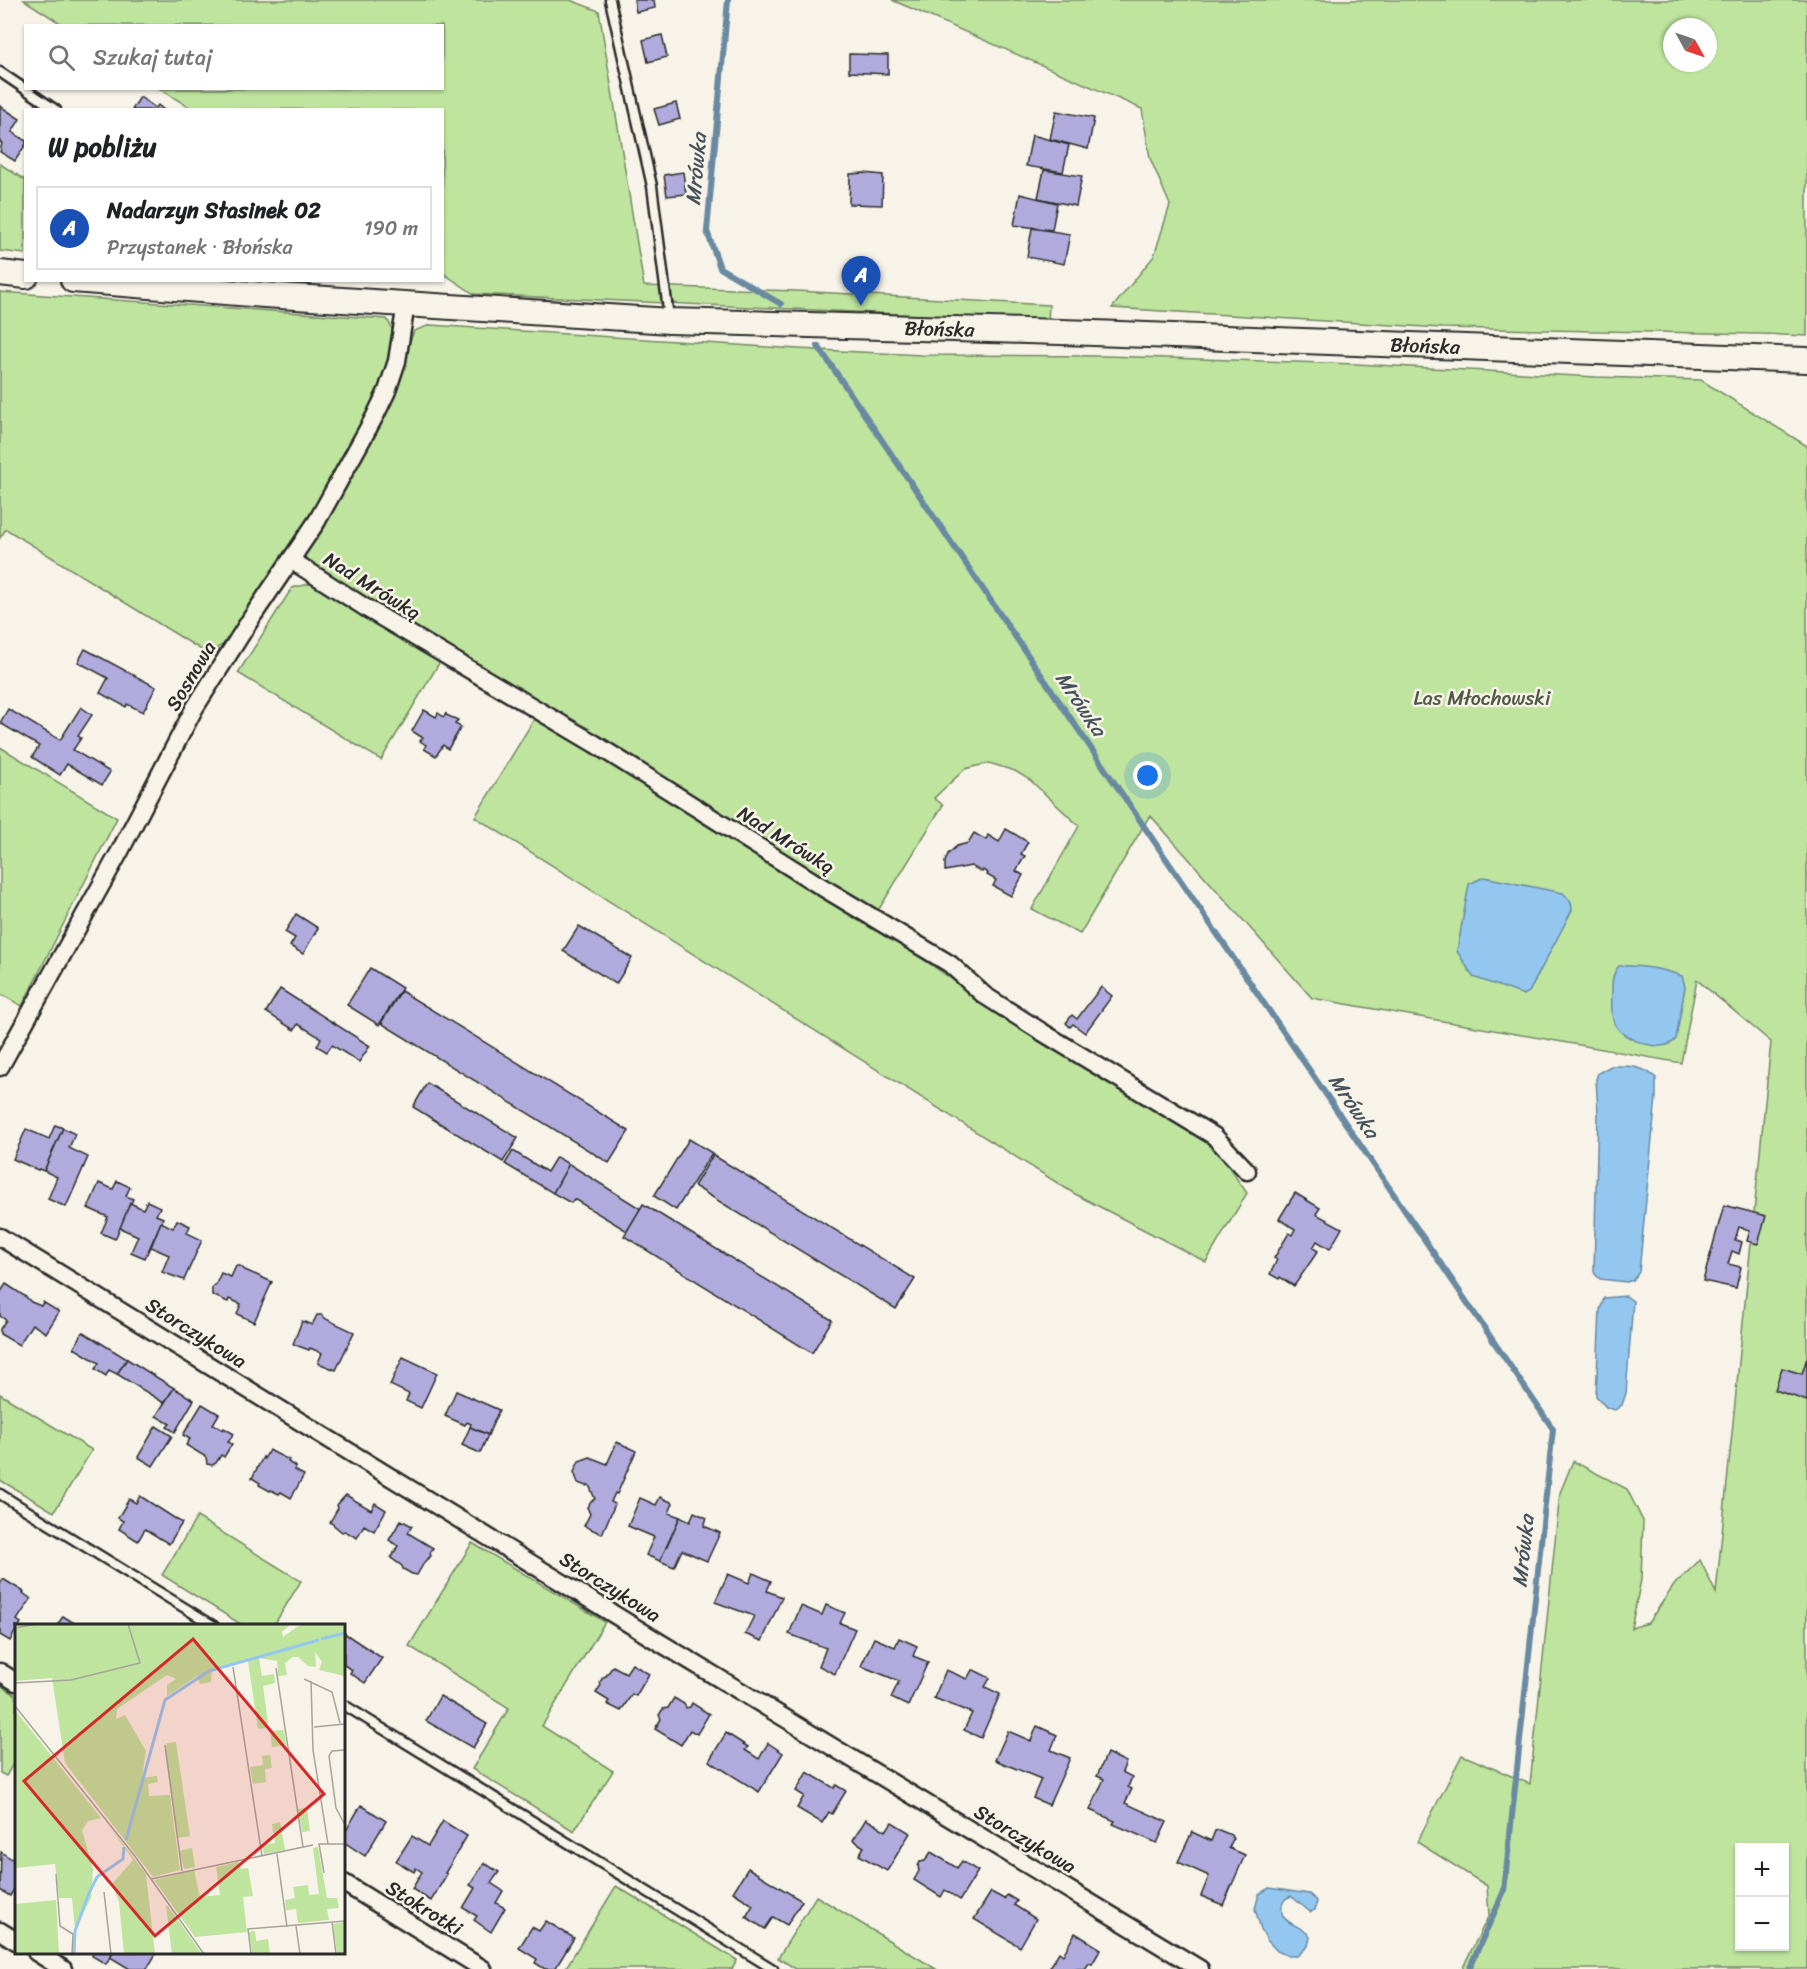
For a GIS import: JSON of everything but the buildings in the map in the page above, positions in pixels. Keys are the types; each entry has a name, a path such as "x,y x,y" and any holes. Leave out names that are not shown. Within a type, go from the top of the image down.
{"main road":[{"path":"0,273 24,276"},
{"name":"Błońska","path":"108,282 265,291 406,304 670,321 1094,333 1807,360"}],"street":[{"name":"Sosnowa","path":"0,1067 119,853 194,709 254,614 317,521 375,416 387,391 397,361 406,304"},
{"name":"Nad Mrówką","path":"291,560 366,608 596,744 822,887 950,964 984,995 1214,1136 1247,1171"},
{"name":"Storczykowa","path":"0,1238 664,1646 1200,1969"},
{"path":"0,1672 15,1681"},
{"name":"Stokrotki","path":"345,1884 483,1969"},
{"path":"0,1931 15,1940"},
{"path":"38,1954 63,1969"}],"lane":[{"path":"610,0 652,186 670,321"},
{"path":"0,72 24,88"},
{"path":"27,90 53,108"},
{"path":"0,1494 211,1624"},
{"path":"345,1706 772,1969"}],"green space":[{"path":"24,0 570,0 599,11 644,286 797,291 1049,305 1048,321 474,294 444,274 444,108 190,108 162,90 444,90 444,24 61,24"},
{"path":"892,0 1807,0 1807,336 1442,328 1112,308 1154,256 1170,205 1150,158 1142,109"},
{"path":"0,164 24,179 24,254 0,251"},
{"path":"0,292 387,319 393,332 393,349 374,400 311,517 224,644 208,654 6,529 0,538"},
{"name":"Las Młochowski","path":"430,325 922,355 1104,356 1356,364 1596,377 1701,380 1807,446 1807,1969 1462,1969 1489,1915 1487,1886 1417,1842 1462,1755 1530,1784 1560,1493 1573,1461 1627,1489 1643,1521 1641,1580 1631,1628 1648,1623 1675,1584 1700,1560 1716,1593 1771,1042 1697,980 1681,1063 1312,998 1150,815 1080,934 1032,909 1079,826 1030,780 1015,771 989,763 965,769 934,798 943,805 876,914 317,573 303,556 322,527 414,331"},
{"path":"313,583 441,660 381,760 238,673 292,588"},
{"path":"536,716 871,922 1026,1032 1211,1142 1247,1193 1206,1262 1075,1194 475,817"},
{"path":"0,747 117,818 22,1006 0,994"},
{"path":"0,1394 92,1450 54,1512 0,1480"},
{"path":"197,1517 301,1581 275,1624 240,1624 162,1575"},
{"path":"472,1543 605,1622 542,1726 613,1771 574,1831 472,1769 509,1708 409,1646"},
{"path":"0,1685 15,1694 15,1761 6,1776 0,1773"},
{"path":"616,1886 737,1960 732,1969 565,1969"},
{"path":"816,1896 936,1969 796,1969 778,1958"}],"water":[{"path":"1484,877 1563,893 1571,903 1572,910 1529,992 1524,995 1473,977 1457,951 1469,884"},
{"path":"1619,966 1651,968 1682,976 1685,987 1676,1039 1670,1044 1654,1046 1644,1044 1626,1036 1615,1025 1612,1013 1612,986"},
{"path":"1611,1066 1640,1068 1656,1078 1639,1272 1633,1280 1627,1282 1600,1279 1594,1271 1598,1113 1596,1079 1598,1073"},
{"path":"1626,1296 1633,1301 1626,1393 1622,1405 1615,1410 1606,1407 1596,1396 1600,1310 1604,1298"},
{"path":"1269,1888 1309,1894 1317,1901 1315,1910 1310,1912 1291,1896 1282,1904 1282,1912 1287,1921 1302,1929 1310,1937 1308,1946 1297,1956 1288,1956 1277,1951 1261,1929 1255,1909 1259,1894"}],"waterway":[{"name":"Mrówka","path":"728,0 707,231 720,268 781,304"},
{"name":"Mrówka","path":"818,346 1553,1429 1504,1891 1469,1969"}],"place":[{"name":"Nadarzyn Stasinek 02","path":"861,306"}]}
